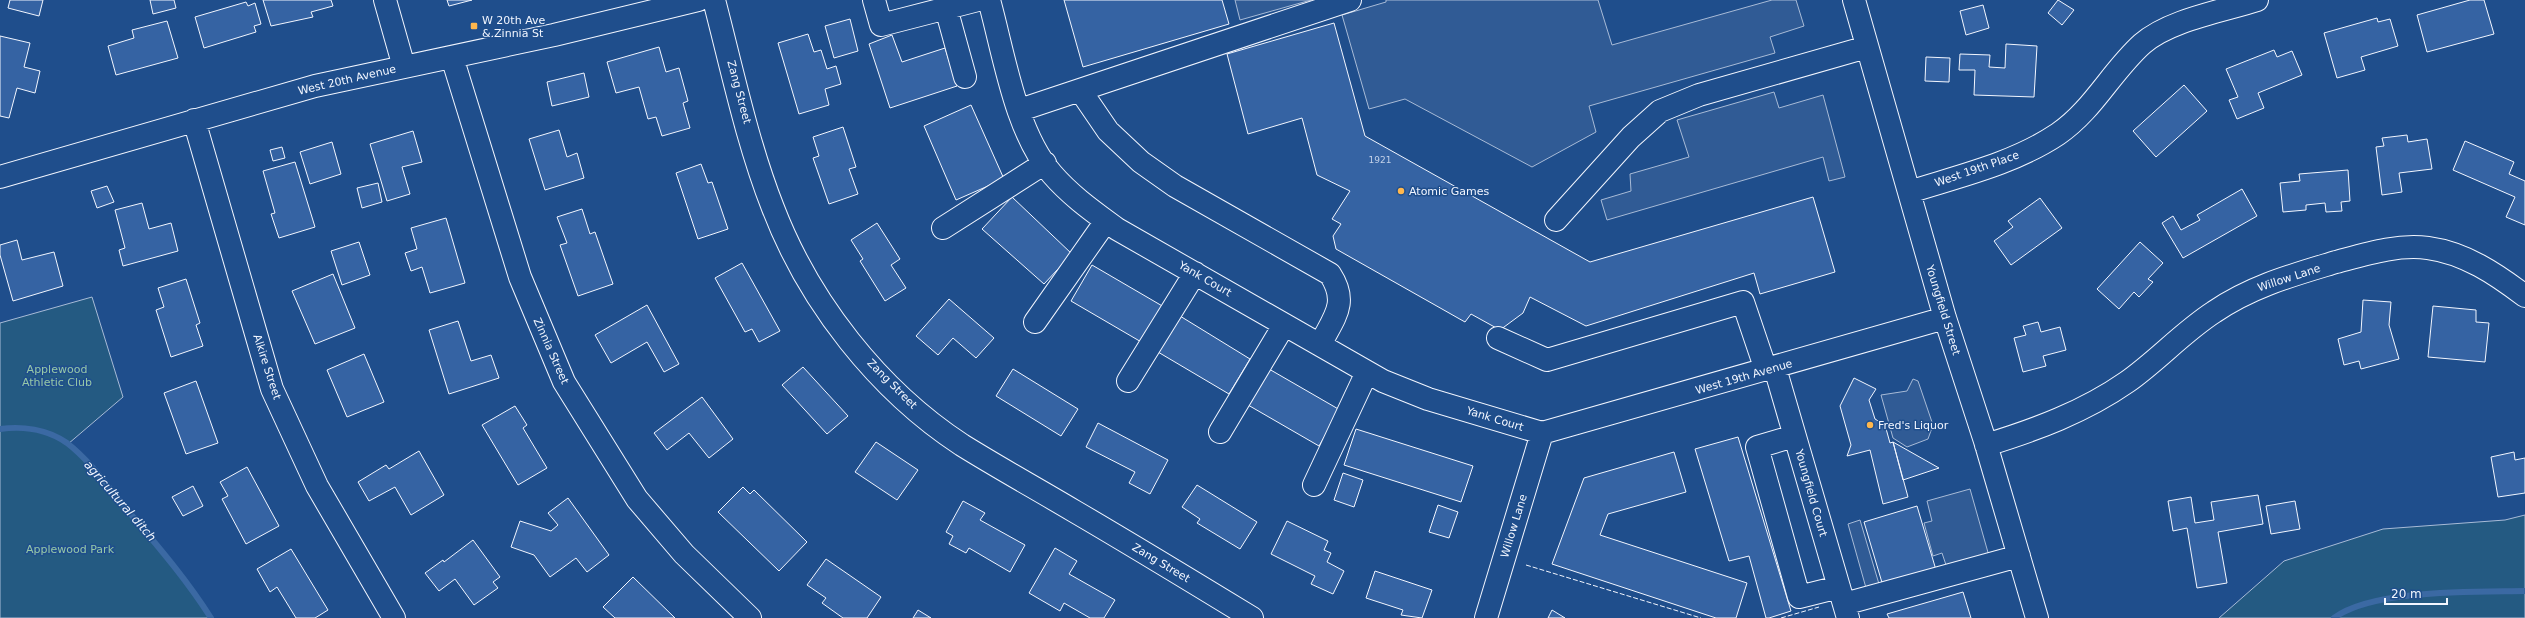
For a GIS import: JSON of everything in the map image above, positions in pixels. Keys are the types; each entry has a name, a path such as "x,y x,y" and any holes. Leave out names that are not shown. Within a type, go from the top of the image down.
{"street":[{"path":"385,0 404,67"},
{"name":"West 20th Avenue","path":"0,177 315,86 554,36 698,0"},
{"name":"Zang Street","path":"714,0 753,145 773,208 816,293 835,321 860,352 890,386 961,444 1252,618"},
{"path":"874,0 881,25 936,7 978,0"},
{"name":"Yank Court","path":"989,0 1020,110 1033,145 1052,173 1079,202 1106,221 1194,273 1383,381 1428,400 1542,434"},
{"path":"1020,110 1350,0"},
{"name":"Youngfield Street","path":"1854,0 1945,318 1986,444 2038,618"},
{"name":"West 19th Place","path":"1909,192 1992,166 2044,142 2083,113 2113,75 2143,43 2159,33 2184,22 2257,0"},
{"path":"936,7 965,77"},
{"path":"1556,220 1631,137 1660,111 1686,99 1867,47"},
{"name":"Zinnia Street","path":"452,57 520,277 564,382 637,499 684,554 750,618"},
{"path":"1080,90 1108,131 1141,162 1175,186 1330,274 1340,294 1339,307 1320,345"},
{"name":"Alkire Street","path":"194,120 272,389 317,486 394,618"},
{"path":"943,228 1045,163"},
{"path":"1035,322 1106,221"},
{"name":"Willow Lane","path":"1986,444 2030,431 2098,399 2127,382 2212,313 2250,290 2299,273 2373,252 2428,248 2453,254 2477,264 2525,296"},
{"path":"1128,381 1194,273"},
{"name":"Youngfield Court","path":"1498,338 1547,360 1743,302 1770,369 1794,436 1843,603"},
{"name":"West 19th Avenue","path":"1542,434 1945,318"},
{"path":"1220,432 1284,325"},
{"path":"1314,485 1367,372"},
{"name":"Willow Lane","path":"1486,618 1542,434"},
{"path":"1794,436 1757,447 1799,597 1843,603 2019,556"}],"green space":[{"name":"Applewood Park","path":"92,297 123,397 68,444 158,546 191,588 211,618 0,618 0,323"},
{"path":"2525,515 2525,618 2219,618 2284,561 2383,529 2505,520"}],"shaded area":[{"path":"1235,0 1311,0 1240,20"},
{"path":"1386,0 1598,0 1612,45 1772,0 1796,0 1804,26 1770,37 1775,53 1589,106 1596,132 1532,167 1405,99 1369,109 1342,15 1386,2"},
{"path":"1774,92 1779,108 1823,95 1845,177 1829,181 1823,157 1607,220 1601,200 1631,191 1630,174 1689,157 1677,120"},
{"path":"1913,379 1918,381 1933,425 1928,439 1907,447 1893,438 1881,395 1907,391"},
{"path":"1970,489 1989,556 1947,568 1942,553 1933,556 1924,523 1932,521 1927,501"},
{"path":"1860,520 1879,584 1866,588 1848,524"}],"building":[{"path":"10,0 43,0 39,16 8,8"},
{"path":"150,0 174,0 176,8 153,14"},
{"path":"263,0 331,0 333,6 311,12 313,17 271,26"},
{"path":"447,0 472,0 449,6"},
{"path":"1064,0 1222,0 1229,24 1083,67"},
{"path":"2058,0 2074,10 2062,25 2048,13"},
{"path":"2470,0 2484,0 2494,34 2427,52 2417,15"},
{"path":"246,2 248,6 255,3 261,24 254,26 256,32 204,48 195,17"},
{"path":"1983,5 1989,28 1966,35 1960,11"},
{"path":"2377,18 2378,22 2390,19 2398,46 2361,57 2365,70 2337,78 2324,33"},
{"path":"850,19 858,51 834,58 825,26"},
{"path":"167,21 178,58 116,75 108,46 134,38 132,30"},
{"path":"1334,23 1365,136 1590,262 1813,197 1835,272 1760,294 1754,273 1586,326 1530,297 1523,313 1500,330 1471,314 1465,322 1336,249 1333,236 1341,224 1332,219 1350,191 1317,175 1302,118 1248,134 1227,54"},
{"path":"808,34 814,52 821,50 827,69 836,66 841,84 825,89 829,105 799,114 778,43"},
{"path":"892,35 902,62 945,48 957,86 890,108 869,44"},
{"path":"0,36 30,43 24,67 40,71 35,93 17,88 9,118 0,116"},
{"path":"2006,44 2037,46 2034,97 1974,95 1975,70 1959,70 1960,54 1990,55 1989,67 2005,68"},
{"path":"659,47 666,72 679,68 688,101 683,103 690,128 662,136 656,117 648,119 639,87 616,93 607,62"},
{"path":"2274,50 2277,57 2292,51 2302,75 2258,93 2264,108 2237,119 2229,100 2238,97 2226,69"},
{"path":"1926,57 1950,58 1949,82 1925,81"},
{"path":"584,73 589,97 552,106 547,82"},
{"path":"2184,85 2207,111 2156,157 2133,131"},
{"path":"971,105 1004,179 956,200 924,126"},
{"path":"843,127 856,167 849,169 858,194 829,204 813,158 819,156 813,137"},
{"path":"559,130 567,157 577,153 584,178 545,190 529,139"},
{"path":"413,131 422,162 402,167 410,194 387,201 370,144"},
{"path":"2407,135 2408,142 2427,139 2432,169 2399,173 2402,192 2382,195 2376,147 2384,146 2382,138"},
{"path":"2465,141 2514,162 2509,174 2525,181 2525,225 2506,217 2515,197 2453,170"},
{"path":"332,142 341,174 310,184 300,152"},
{"path":"282,147 285,158 273,161 270,150"},
{"path":"295,162 315,227 279,238 271,214 275,213 263,171"},
{"path":"701,164 708,183 712,182 728,229 698,239 676,173"},
{"path":"2348,170 2350,201 2341,202 2342,211 2326,212 2325,203 2306,205 2306,210 2283,212 2280,183 2300,181 2299,174"},
{"path":"378,183 382,202 362,208 357,188"},
{"path":"107,186 114,202 97,208 91,191"},
{"path":"2242,189 2257,216 2183,258 2162,223 2173,216 2181,230 2200,220 2197,215"},
{"path":"1012,197 1072,254 1044,284 982,229"},
{"path":"2040,198 2062,228 2011,265 1994,241 2013,227 2008,221"},
{"path":"142,203 149,229 171,223 178,251 123,266 119,250 125,248 115,210"},
{"path":"582,209 590,234 595,232 613,284 578,296 560,245 567,243 557,217"},
{"path":"446,218 465,283 430,293 422,267 411,271 405,253 417,249 411,228"},
{"path":"877,223 900,259 891,265 906,288 885,301 860,261 863,259 851,240"},
{"path":"17,240 22,260 54,252 63,286 13,301 0,255 0,245"},
{"path":"359,242 370,275 342,285 331,251"},
{"path":"2140,242 2163,263 2148,279 2153,282 2139,297 2134,292 2119,309 2097,289"},
{"path":"742,263 780,331 759,342 752,329 745,332 715,278"},
{"path":"1092,265 1164,307 1143,343 1071,301"},
{"path":"333,274 355,328 315,344 292,291"},
{"path":"186,279 200,323 196,325 203,346 171,357 156,310 164,307 158,288"},
{"path":"949,299 994,338 976,358 953,338 938,355 916,336"},
{"path":"2363,300 2391,302 2389,325 2399,359 2361,369 2359,361 2344,365 2338,339 2361,332"},
{"path":"647,305 679,364 664,372 647,342 611,363 595,335"},
{"path":"2433,306 2476,310 2476,322 2489,323 2485,362 2428,357"},
{"path":"1180,316 1250,359 1229,394 1158,352"},
{"path":"458,321 471,361 491,355 499,378 449,394 429,330"},
{"path":"2038,322 2041,332 2060,327 2066,350 2043,356 2046,366 2023,372 2014,338 2026,335 2023,326"},
{"path":"364,354 384,402 347,417 327,370"},
{"path":"803,367 848,416 827,434 782,385"},
{"path":"1013,369 1078,409 1061,436 996,396"},
{"path":"1269,369 1340,410 1319,446 1248,405"},
{"path":"1854,378 1876,389 1869,400 1875,419 1885,425 1890,443 1893,442 1908,497 1883,504 1870,450 1847,456 1851,445 1840,406"},
{"path":"196,381 218,443 186,454 164,393"},
{"path":"702,397 733,439 709,458 689,433 667,450 654,433"},
{"path":"515,406 527,425 523,428 547,468 518,485 482,425"},
{"path":"1098,423 1168,460 1150,494 1129,483 1135,472 1086,447"},
{"path":"1356,429 1473,466 1461,502 1344,465"},
{"path":"1738,437 1791,611 1769,618 1766,618 1749,556 1729,561 1695,449"},
{"path":"876,442 918,470 897,500 855,472"},
{"path":"1893,442 1939,468 1903,480"},
{"path":"419,451 444,495 411,515 395,487 369,501 358,482 386,465 389,469"},
{"path":"1674,452 1686,492 1608,514 1600,535 1747,583 1736,618 1716,618 1552,564 1584,478"},
{"path":"2514,452 2515,460 2525,458 2525,493 2498,497 2491,457"},
{"path":"247,467 279,526 246,544 222,499 228,496 220,482"},
{"path":"1343,473 1363,480 1354,507 1334,500"},
{"path":"1197,485 1257,522 1240,549 1197,523 1200,519 1182,507"},
{"path":"193,486 203,506 183,516 172,497"},
{"path":"743,487 750,494 754,490 807,542 779,571 718,512"},
{"path":"2258,495 2263,524 2218,532 2227,583 2197,588 2187,528 2173,531 2168,501 2191,497 2195,523 2214,520 2211,502"},
{"path":"568,498 609,555 587,572 576,558 550,577 534,555 511,547 520,521 551,531 558,525 548,513"},
{"path":"963,501 985,513 980,520 1025,545 1010,572 969,548 966,553 949,544 953,536 946,532"},
{"path":"2295,501 2300,529 2271,534 2266,506"},
{"path":"1438,505 1458,512 1449,538 1429,532"},
{"path":"1917,506 1936,570 1883,586 1864,522"},
{"path":"1287,521 1328,541 1324,550 1331,553 1327,562 1344,571 1333,594 1311,584 1315,576 1271,554"},
{"path":"473,540 500,577 493,582 498,588 474,605 455,579 439,591 425,573 443,560 444,562"},
{"path":"1055,548 1077,561 1069,574 1115,600 1104,618 1090,618 1064,603 1060,611 1029,593"},
{"path":"291,549 328,610 315,618 296,618 277,587 270,592 257,569"},
{"path":"826,559 881,597 867,618 843,618 822,603 826,598 807,585"},
{"path":"1375,571 1432,590 1422,618 1401,615 1403,610 1366,598"},
{"path":"633,577 675,618 615,618 603,607"},
{"path":"1963,592 1971,618 1889,618 1887,614"},
{"path":"918,610 931,618 913,618"},
{"path":"1552,610 1565,618 1548,618"}],"waterway":[{"name":"agricultural ditch","path":"0,429 26,428 51,434 67,443 83,457 169,560 191,588 211,618"},
{"path":"2334,618 2351,609 2373,602 2398,597 2453,592 2525,591"}],"fence":[{"path":"1526,565 1701,618"},
{"path":"1781,618 1819,607"}],"place":[{"name":"W 20th Ave & Zinnia St","path":"474,26"},
{"name":"Atomic Games","path":"1401,191"},
{"name":"Fred's Liquor","path":"1870,425"}],"park label":[{"name":"Applewood Athletic Club","path":"57,375"}]}
